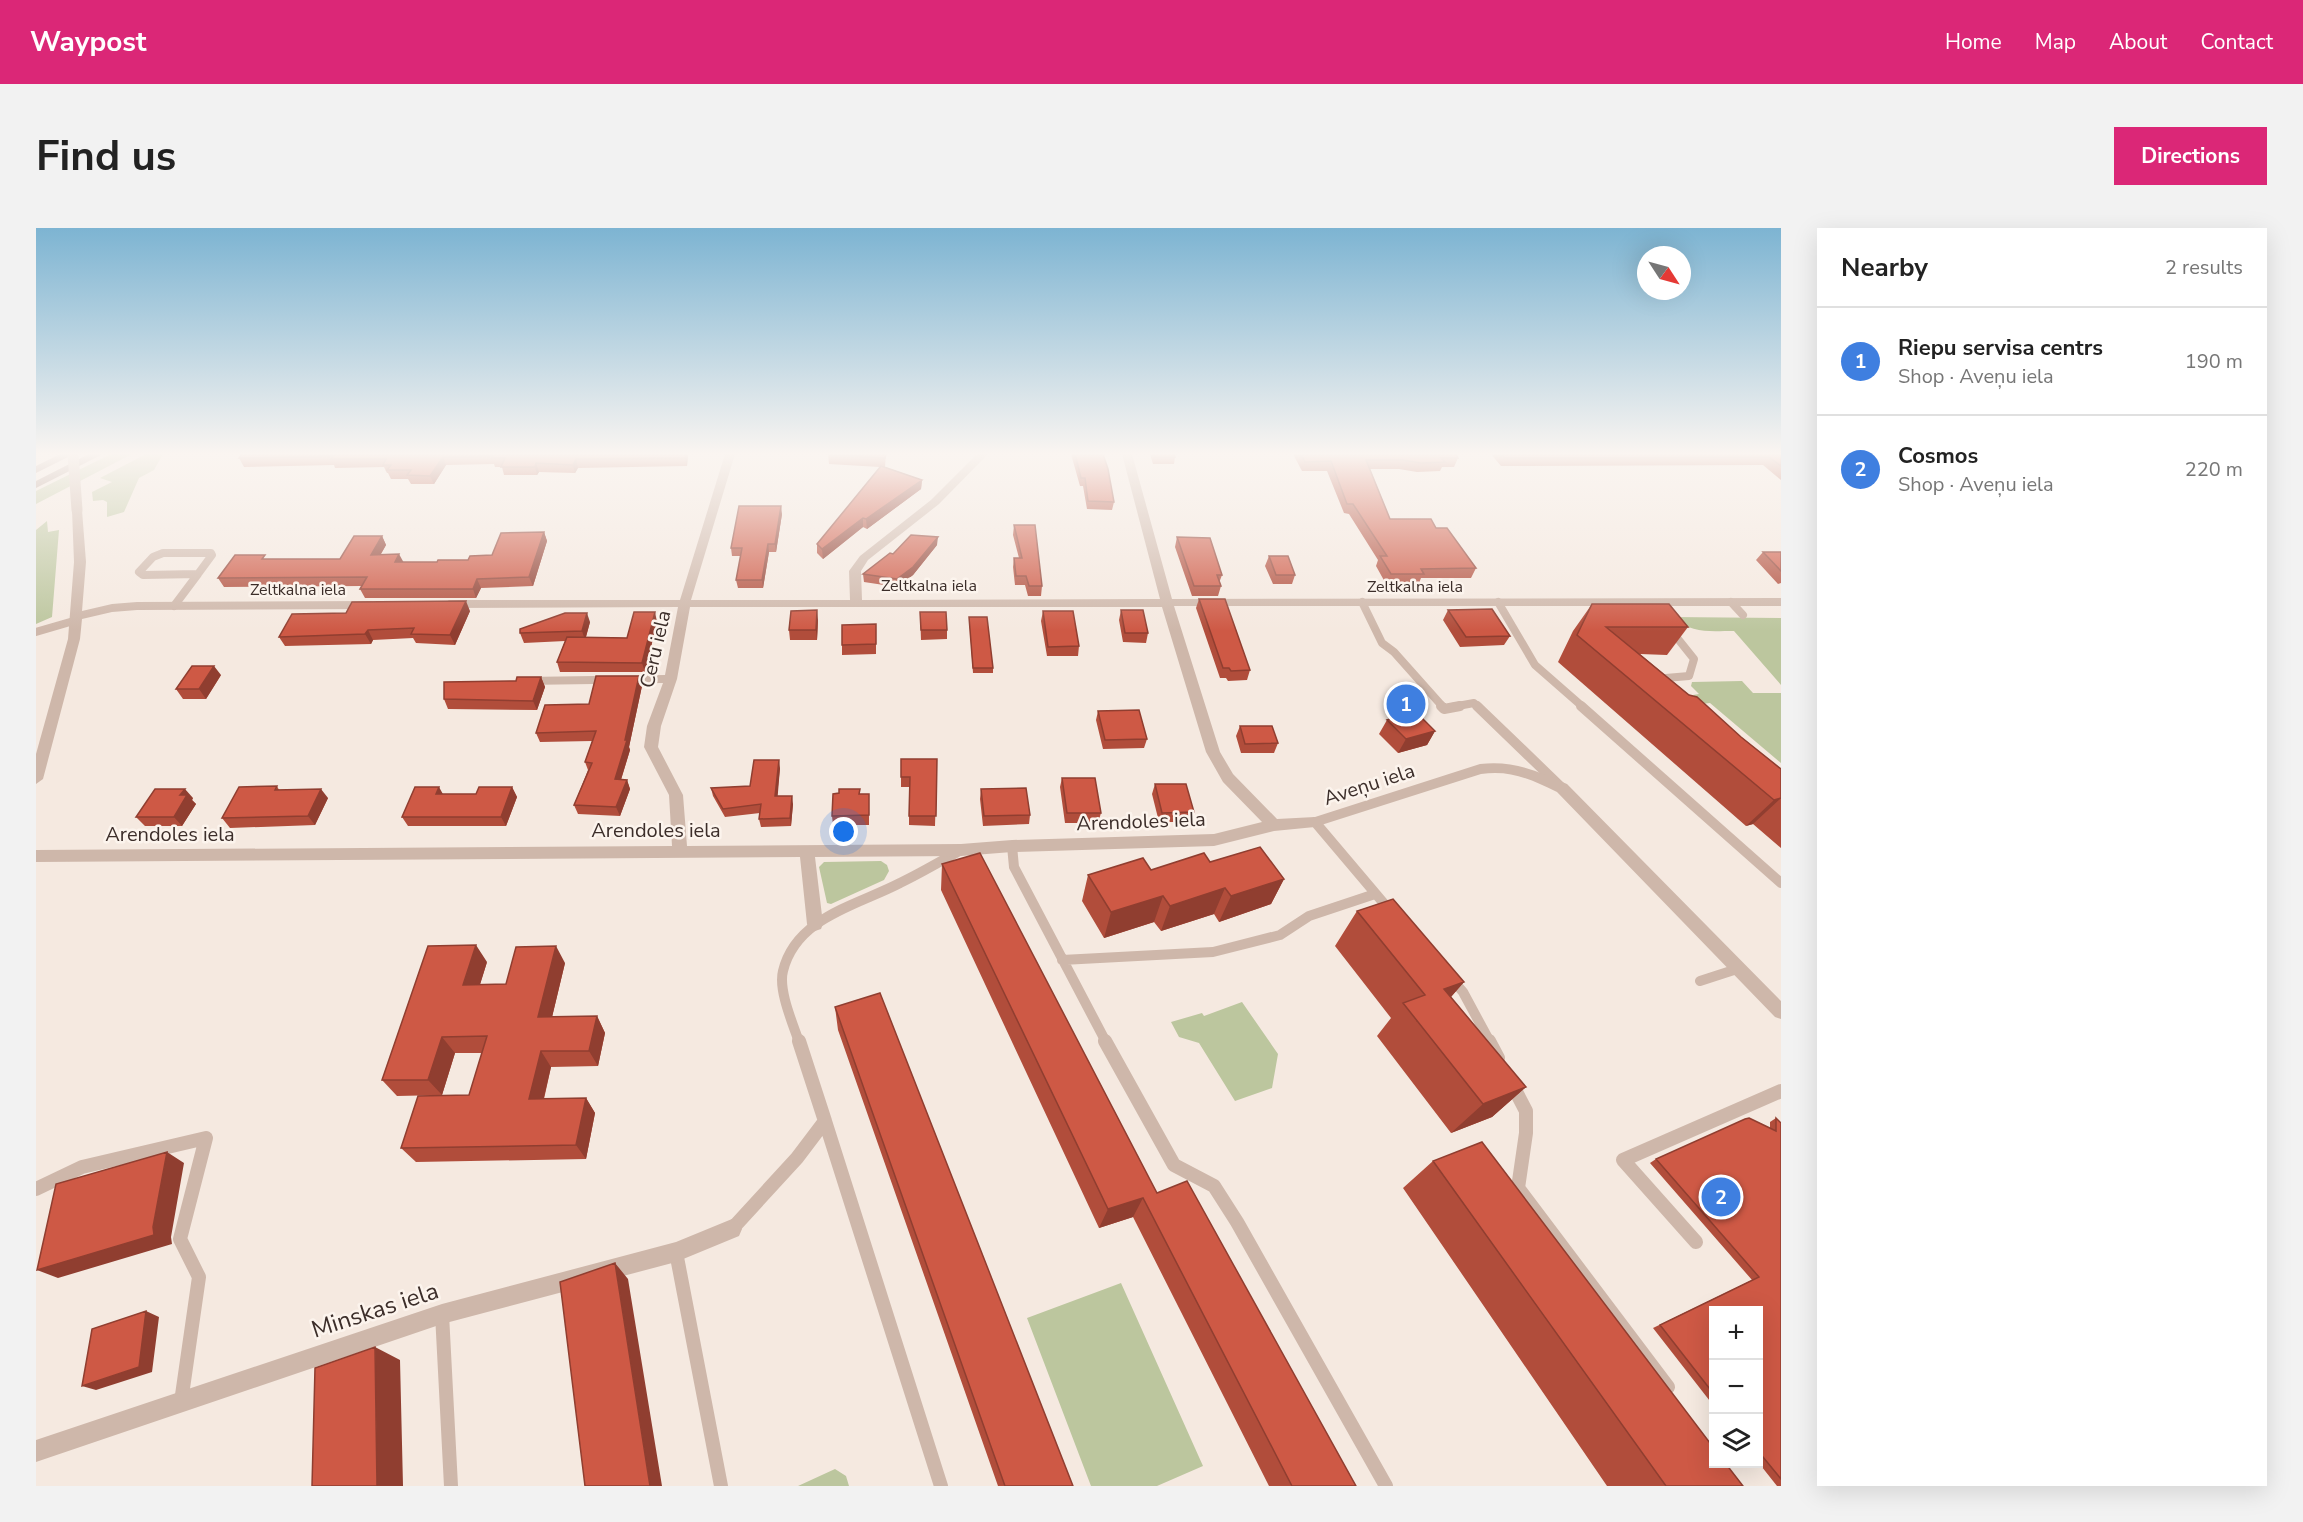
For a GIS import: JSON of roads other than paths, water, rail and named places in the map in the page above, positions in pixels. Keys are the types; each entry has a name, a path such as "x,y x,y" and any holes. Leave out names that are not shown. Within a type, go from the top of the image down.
{"street":[{"path":"36,779 74,639 80,562 77,513"},
{"name":"Ceru iela","path":"680,850 676,795 651,747 654,726 671,679 685,602 712,513"},
{"path":"856,602 855,571 864,558 921,513"},
{"path":"1143,513 1167,602 1213,752 1228,778 1274,825"},
{"name":"Zeltkalna iela","path":"436,604 1781,602"},
{"name":"Zeltkalna iela","path":"77,618 112,608 388,604"},
{"path":"514,681 671,679"},
{"name":"Aveņu iela","path":"1274,825 1315,822 1480,770 1500,766 1519,768 1562,788 1781,1012"},
{"name":"Arendoles iela","path":"36,856 680,850 961,850 1012,846 1214,840 1274,825"},
{"path":"807,850 815,924"},
{"name":"Minskas iela","path":"36,1451 442,1314 676,1252 732,1228"}],"lane":[{"path":"174,606 198,573 211,553 163,553 153,557 139,572 143,574 198,573"},
{"path":"1362,602 1382,643 1394,652 1444,709 1474,703 1562,788"},
{"path":"1498,602 1535,665 1781,884"},
{"path":"1650,602 1694,660 1689,676 1645,680 1654,688"},
{"path":"1731,602 1743,615"},
{"path":"36,632 77,618"},
{"path":"1315,822 1404,927"},
{"path":"1012,846 1014,867 1174,1165 1214,1186 1386,1486"},
{"path":"941,1486 784,996 782,972 796,944 815,924 848,906 899,884 961,850"},
{"path":"1062,960 1213,952 1280,935 1309,916 1375,894"},
{"path":"1441,968 1463,992 1526,1111 1526,1133 1518,1188 1675,1398"},
{"path":"1700,981 1737,969"},
{"path":"1696,1242 1623,1160 1781,1091"},
{"path":"732,1228 797,1158 825,1121"},
{"path":"36,1189 82,1167 206,1138 180,1239 199,1277 181,1402"},
{"path":"676,1252 721,1486"},
{"path":"442,1314 450,1486"}],"place":[{"name":"Riepu servisa centrs","path":"1406,704"},
{"name":"Cosmos","path":"1721,1197"}]}
